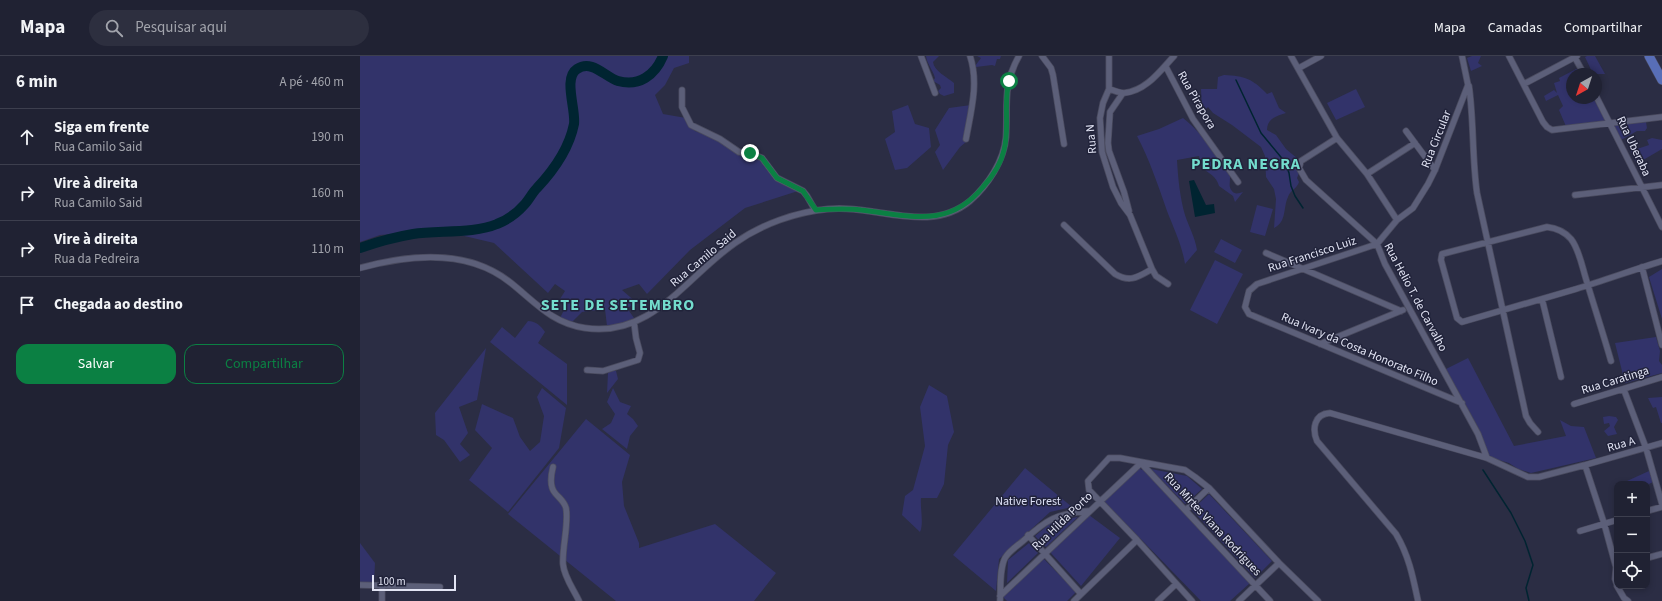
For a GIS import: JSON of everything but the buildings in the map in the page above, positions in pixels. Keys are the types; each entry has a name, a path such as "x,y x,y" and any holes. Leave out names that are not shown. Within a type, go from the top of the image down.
{"main road":[{"path":"1649,56 1662,80"}],"street":[{"path":"921,56 935,93"},
{"path":"966,138 975,78 970,56"},
{"name":"Rua Camilo Said","path":"360,268 417,257 452,257 462,259 497,273 546,313 566,324 595,329 614,327 634,322 650,315 665,304 736,242 781,219 816,210 846,208 897,216 920,217 948,212 966,204 985,185 1001,158 1006,138 1007,89 1012,69 1019,56"},
{"path":"1042,56 1051,68 1054,75 1064,144"},
{"name":"Rua N","path":"1109,56 1109,89 1103,103 1100,126 1102,152 1113,186 1121,203 1130,215"},
{"name":"Rua Pirapora","path":"1123,93 1145,86 1174,56"},
{"path":"1291,56 1337,138 1367,174 1397,220 1377,244"},
{"path":"1299,68 1321,56"},
{"path":"1462,56 1472,108 1473,167 1477,194 1504,310 1526,416 1538,432"},
{"path":"1509,56 1543,122 1552,130 1662,117"},
{"path":"1524,84 1575,56 1581,68"},
{"name":"Rua Pirapora","path":"1166,66 1193,119 1238,182"},
{"name":"Rua Circular","path":"1397,220 1414,208 1428,184 1435,170 1468,85"},
{"path":"1103,103 1112,106 1123,93 1109,89"},
{"path":"682,90 682,108 691,125 720,139 739,152 750,153 762,158 777,178 803,191 816,210"},
{"name":"Rua Uberaba","path":"1600,104 1641,188 1662,227"},
{"name":"Rua N","path":"1112,106 1110,112 1108,143 1112,158 1130,215 1152,269 1156,276 1168,284"},
{"path":"1406,131 1435,170"},
{"name":"Rua Helio T. de Carvalho","path":"1337,138 1301,161 1299,168 1306,180 1377,244 1385,264 1478,434 1487,458"},
{"path":"1367,174 1415,143"},
{"path":"1105,160 1112,158"},
{"path":"1575,195 1662,185"},
{"path":"1064,225 1114,274 1123,279 1131,279 1152,269"},
{"path":"1611,361 1588,285 1578,253 1572,240 1564,232 1555,228 1547,227 1444,252 1442,254 1440,260 1459,321 1463,322 1588,285 1662,261"},
{"name":"Rua Francisco Luiz","path":"1249,314 1245,307 1253,286 1300,268 1377,244"},
{"path":"1266,253 1401,311"},
{"path":"1642,267 1662,346"},
{"path":"1542,299 1560,377"},
{"path":"1320,344 1409,308"},
{"name":"Rua Ivary da Costa Honorato Filho","path":"1249,314 1462,403"},
{"path":"587,370 603,371 638,360 640,353 634,322"},
{"name":"Rua Caratinga","path":"1574,404 1624,390 1662,377"},
{"path":"1624,390 1646,448 1662,504"},
{"name":"Rua A","path":"1418,601 1412,570 1402,545 1390,526 1317,441 1313,430 1316,421 1324,413 1330,413 1487,458 1528,476 1539,477 1662,443"},
{"path":"1192,601 1137,540 1099,501 1087,485 1090,478 1109,458 1120,458 1185,470 1209,488 1318,601"},
{"name":"Rua Hilda Porto","path":"1000,598 1088,511 1141,463"},
{"name":"Rua Mirtes Viana Rodrigues","path":"1141,463 1270,601"},
{"path":"1585,465 1614,557"},
{"path":"553,467 551,484 554,492 562,499 566,508 567,517 563,564 580,601"},
{"path":"1186,510 1209,488"},
{"path":"1650,510 1662,507"},
{"path":"1000,598 1002,566 1005,558 1028,535 1045,521 1053,517 1069,513 1088,511"},
{"path":"1580,532 1614,521"},
{"path":"1028,535 1081,594"},
{"path":"1074,601 1137,540"},
{"path":"1650,557 1662,554"},
{"path":"1238,601 1279,562"},
{"path":"1158,601 1176,584"},
{"path":"360,585 440,587"},
{"path":"382,585 382,601"},
{"path":"1619,589 1624,598 1628,601"}],"green space":[{"path":"360,56 689,56 689,63 674,68 665,85 655,95 663,114 686,118 689,125 695,131 726,143 770,164 779,177 798,191 745,208 690,250 647,294 639,284 622,290 637,303 627,308 634,318 621,324 607,326 605,309 582,312 572,322 560,318 567,304 560,299 565,291 555,284 548,293 494,243 439,230 380,235 360,242"},
{"path":"926,56 939,56 933,62 934,65 938,71 954,83 954,93 944,96 940,94 938,91 941,88 940,85 933,81 935,78"},
{"path":"977,56 1001,56 1000,59 997,59 995,66 976,67 975,66 981,58"},
{"path":"1472,56 1481,56 1478,63 1482,66 1471,71 1467,58"},
{"path":"1595,56 1602,68 1590,68 1585,57"},
{"path":"1566,74 1566,104 1597,104 1607,121 1568,131 1559,110 1563,106 1558,95 1546,101 1544,96 1554,90 1557,93 1554,83 1560,81 1559,78"},
{"path":"1224,75 1243,77 1253,82 1267,94 1272,92 1279,108 1286,113 1270,121 1267,126 1267,130 1276,135 1286,149 1298,159 1295,164 1299,173 1297,178 1299,182 1290,193 1286,201 1281,222 1274,228 1276,199 1274,189 1266,177 1265,156 1261,147 1213,113 1208,107 1204,111 1202,110 1201,89 1217,89 1218,77"},
{"path":"1356,89 1365,107 1336,120 1327,103"},
{"path":"908,105 915,124 929,128 931,147 907,168 895,170 885,139 895,132 892,111"},
{"path":"971,105 964,140 966,142 960,147 943,170 935,152 940,145 935,130 949,108"},
{"path":"1183,118 1196,129 1220,158 1229,173 1230,187 1232,191 1236,193 1243,192 1235,202 1233,196 1219,186 1214,177 1202,168 1199,156 1177,160 1183,208 1197,250 1185,264 1180,244 1154,173 1137,136 1159,129"},
{"path":"1646,122 1647,128 1645,131 1637,131 1621,140 1613,124"},
{"path":"1652,138 1662,140 1662,149 1638,163 1636,162 1631,151 1649,145 1647,140"},
{"path":"1257,205 1273,209 1265,236 1250,232"},
{"path":"1221,239 1242,250 1235,263 1214,252"},
{"path":"1215,260 1243,274 1217,324 1190,310"},
{"path":"1662,269 1662,319 1649,277"},
{"path":"528,321 538,324 545,332 538,343 567,364 567,405 490,342 502,327 515,338"},
{"path":"1656,337 1660,351 1659,361 1662,365 1662,373 1625,383 1615,343"},
{"path":"486,348 477,400 459,407 468,433 460,444 470,455 460,462 444,440 436,435 435,413"},
{"path":"1468,358 1514,446 1566,436 1560,420 1571,426 1584,427 1596,458 1531,473 1518,469 1509,463 1489,457 1479,429 1446,369"},
{"path":"611,371 616,371 618,379 607,393 608,373"},
{"path":"929,385 947,396 954,432 948,445 944,484 937,498 921,498 922,525 920,532 902,515 905,496 913,490 925,446 920,407"},
{"path":"542,388 566,408 559,448 508,512 469,480 492,448 475,430 482,404 513,418 520,437 530,451 540,442 544,416 537,397"},
{"path":"613,388 620,402 631,406 627,414 638,426 630,436 627,449 602,429 611,423 615,414 607,402"},
{"path":"1662,397 1661,423 1656,407 1653,408 1648,398"},
{"path":"1603,417 1616,417 1618,420 1614,427 1617,434 1608,436 1604,431 1610,426 1609,423 1604,424"},
{"path":"586,419 630,455 622,482 624,506 639,543 639,548 715,524 776,573 754,601 616,601 508,514"},
{"path":"1145,467 1250,583 1230,601 1201,601 1104,501 1140,468 1141,470"},
{"name":"Native Forest","path":"1025,468 1072,507 1050,512 999,559 996,591 953,555"},
{"path":"1151,469 1187,476 1202,489 1185,504"},
{"path":"1649,471 1653,482 1650,484 1650,481 1627,481"},
{"path":"1209,494 1272,561 1255,578 1192,510"},
{"path":"1089,515 1120,538 1081,586 1050,552"},
{"path":"1078,517 1046,547 1035,536 1053,521"},
{"path":"360,543 375,563 374,582 360,582"},
{"path":"1029,543 1038,553 1007,583 1008,560"},
{"path":"1043,558 1076,592 1067,601 1007,601 1003,597"}],"water":[{"path":"1194,180 1206,205 1214,204 1215,213 1195,217 1189,181"}],"waterway":[{"path":"360,248 413,234 467,231 488,227 508,218 524,205 549,174 565,150 574,124 570,86 573,73 583,66 588,66 593,67 618,81 639,81 651,74 656,69 663,56"},
{"path":"1236,80 1261,133 1285,162 1289,173 1291,186 1295,196 1303,208"},
{"path":"1483,470 1511,513 1525,541 1533,565 1526,588 1529,601"}],"district":[{"name":"PEDRA NEGRA","path":"1246,163"},
{"name":"SETE DE SETEMBRO","path":"618,304"}],"route":[{"path":"750,153 762,158 777,178 803,191 816,210 846,208 910,217 938,215 957,209 966,204 990,179 1004,150 1006,138 1006,101 1009,81"}]}
